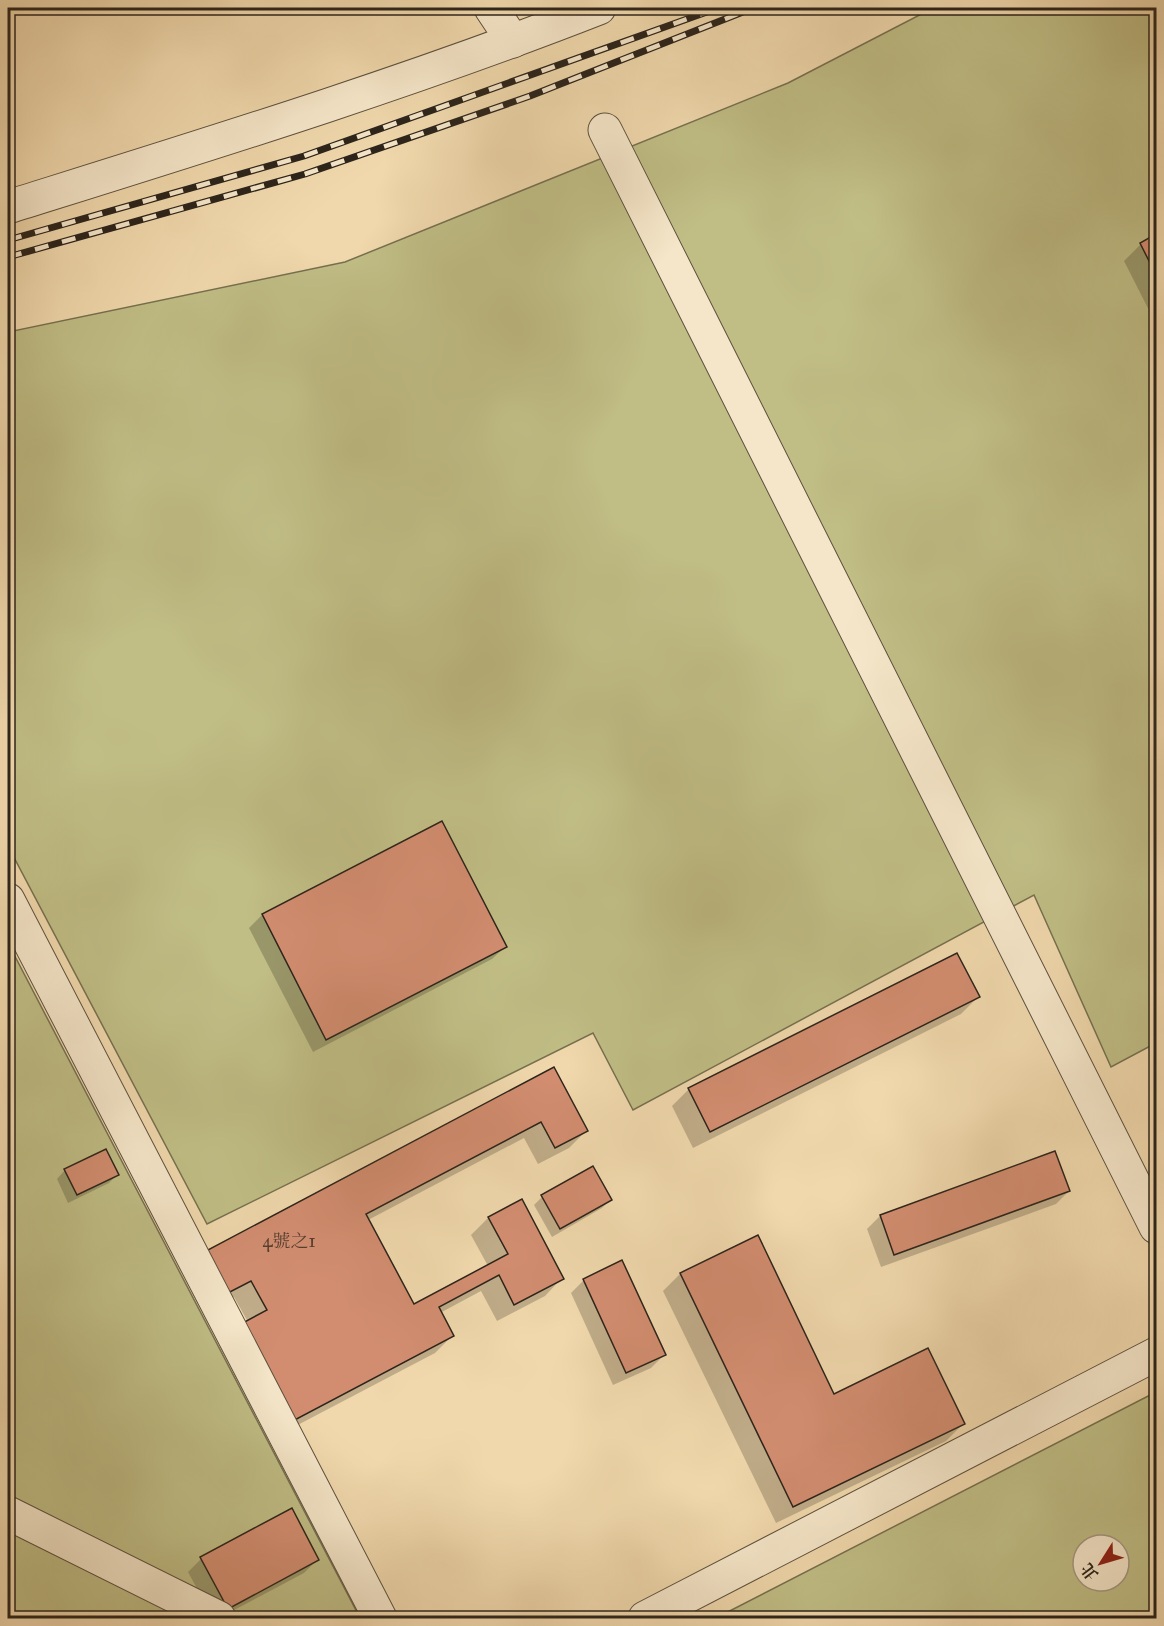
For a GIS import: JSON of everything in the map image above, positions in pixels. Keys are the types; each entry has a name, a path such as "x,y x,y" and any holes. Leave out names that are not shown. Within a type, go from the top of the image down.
{"street":[{"path":"491,8 513,41"},
{"path":"8,207 212,144 513,41 599,8"},
{"path":"605,130 1156,1227"},
{"path":"8,900 380,1618"},
{"path":"645,1618 1156,1354"},
{"path":"8,1514 219,1618"}],"shaded area":[{"path":"933,8 1156,8 1156,1043 1111,1067 1034,895 633,1110 593,1033 207,1224 8,846 8,332 345,262 788,83"},
{"path":"8,943 360,1618 8,1618"},
{"path":"1156,1392 1156,1618 716,1618"}],"building":[{"path":"1156,234 1156,275 1140,243"},
{"path":"442,821 507,947 326,1040 262,914"},
{"path":"957,953 980,997 710,1132 688,1088"},
{"path":"554,1067 588,1131 555,1148 541,1122 366,1214 414,1304 508,1254 488,1217 522,1199 564,1279 514,1305 499,1275 439,1307 454,1336 289,1423 237,1326 267,1310 251,1281 226,1294 204,1252"},
{"path":"106,1149 119,1175 77,1195 64,1169"},
{"path":"1055,1151 1070,1191 894,1255 880,1215"},
{"path":"593,1166 612,1200 560,1229 541,1195"},
{"path":"758,1235 834,1394 928,1348 965,1424 793,1507 680,1273"},
{"path":"622,1260 666,1355 626,1373 583,1279"},
{"path":"292,1508 319,1560 228,1609 200,1557"}],"railway":[{"path":"8,240 304,156 718,8"},
{"path":"8,257 305,174 530,96 753,8"}]}
